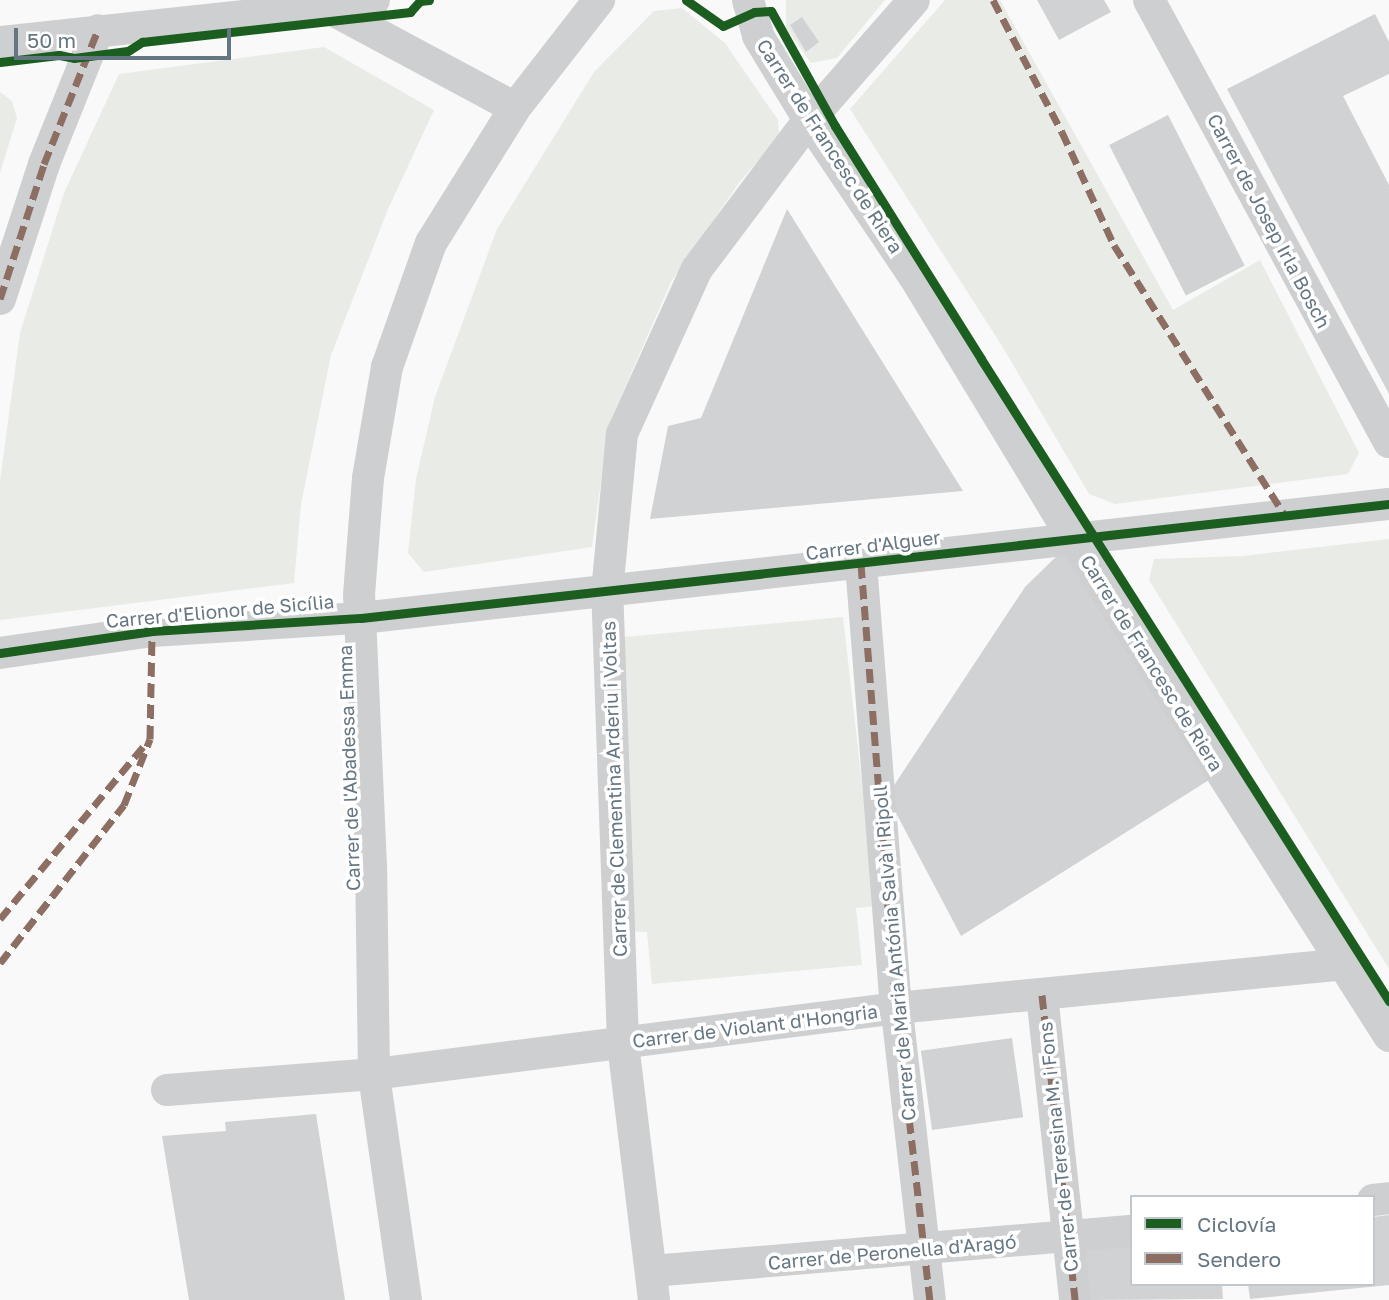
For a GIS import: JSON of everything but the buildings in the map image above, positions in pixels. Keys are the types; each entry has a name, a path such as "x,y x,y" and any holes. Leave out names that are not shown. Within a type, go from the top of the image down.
{"street":[{"path":"0,42 374,0"},
{"name":"Carrer de l'Abadessa Emma","path":"406,1300 374,1074 371,867 360,618 368,478 387,368 431,243 515,108 599,0"},
{"name":"Carrer de Francesc de Riera","path":"748,0 758,36 809,120 914,276 1073,539 1389,1036"},
{"name":"Carrer de Clementina Arderiu i Voltas","path":"653,1286 623,1043 607,592 622,434 697,269 809,120 914,0"},
{"name":"Carrer de Josep Irla Bosch","path":"1150,0 1389,442"},
{"path":"327,6 515,108"},
{"path":"0,299 44,164 98,30"},
{"name":"Carrer d'Alguer","path":"360,618 1389,503"},
{"name":"Carrer de Maria Antónia Salvà i Ripoll","path":"860,564 897,1008 930,1300"},
{"name":"Carrer d'Elionor de Sicília","path":"0,653 152,631 360,618"},
{"name":"Carrer de Violant d'Hongria","path":"167,1090 374,1074 897,1008 1343,964"},
{"name":"Carrer de Teresina M. i Fons","path":"1042,995 1075,1300"},
{"name":"Carrer de Peronella d'Aragó","path":"653,1286 923,1250 1130,1231"}],"shaded area":[{"path":"786,0 885,0 837,58 811,63 786,28"},
{"path":"945,0 1000,0 1173,310 1260,260 1359,453 1348,474 1115,504 1089,494 1002,346 850,109"},
{"path":"682,8 725,43 778,120 779,136 739,183 671,282 609,424 592,547 424,572 408,553 416,479 435,397 497,229 594,72 654,11"},
{"path":"324,47 434,110 388,209 331,355 301,504 294,583 0,620 0,481 20,333 64,193 119,74"},
{"path":"0,92 12,101 17,118 0,173"},
{"path":"1389,539 1389,969 1149,580 1154,559 1243,556"},
{"path":"843,617 876,906 856,908 862,965 652,984 647,932 627,931 624,637"}],"marked path":[{"path":"993,0 1062,132 1114,245 1285,515"},
{"path":"0,299 44,164 98,30"},
{"path":"861,564 895,994 930,1300"},
{"path":"0,963 124,805 150,739 152,631"},
{"path":"0,919 143,747"},
{"path":"1042,995 1075,1300"}],"cycle path":[{"path":"0,62 59,55 74,58 128,51 142,42 410,12 420,1 429,0"},
{"path":"686,0 723,26 754,12 771,11 835,126 1389,1001"},
{"path":"0,653 152,631 361,618 1389,504"}]}
